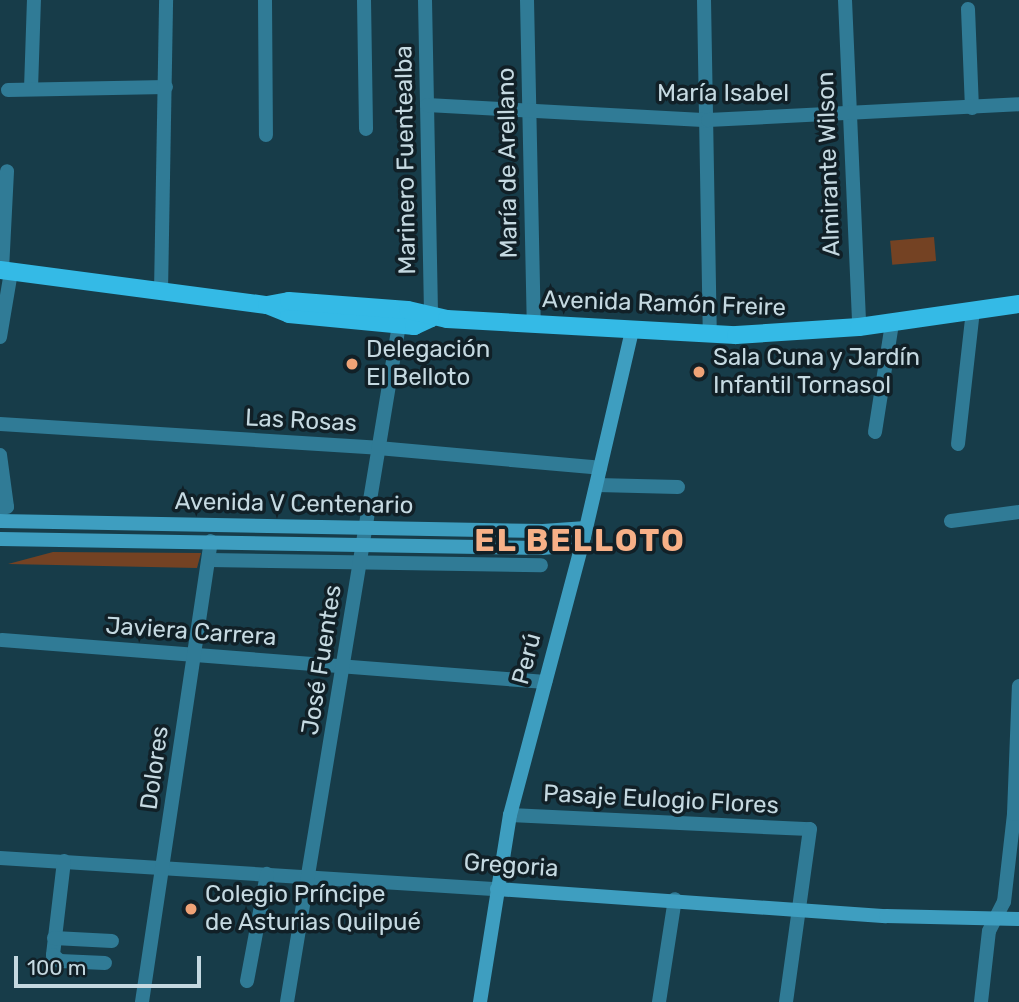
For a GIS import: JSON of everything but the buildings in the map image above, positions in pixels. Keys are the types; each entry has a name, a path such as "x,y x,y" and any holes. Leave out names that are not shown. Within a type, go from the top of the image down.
{"main road":[{"name":"Avenida Ramón Freire","path":"4,271 267,305 302,302 534,325 710,335 859,327 1019,304"},
{"name":"Avenida Ramón Freire","path":"267,305 289,314 399,325 414,326 425,316"},
{"name":"Perú","path":"480,1002 510,815 585,533 632,331"},
{"name":"Avenida V Centenario","path":"0,521 585,533"},
{"name":"Avenida V Centenario","path":"0,539 549,548 567,546 585,533"},
{"path":"549,548 566,554 575,572"},
{"name":"Gregoria","path":"497,888 800,909 1019,919"}],"street":[{"path":"31,89 34,0"},
{"path":"161,292 166,0"},
{"path":"265,0 266,135"},
{"path":"364,0 366,129"},
{"name":"Marinero Fuentealba","path":"425,0 425,316"},
{"name":"María de Arellano","path":"527,0 534,325"},
{"path":"704,0 710,335"},
{"name":"Almirante Wilson","path":"845,0 859,327"},
{"path":"968,9 972,108"},
{"path":"8,90 166,87"},
{"name":"María Isabel","path":"427,105 708,120 1019,104"},
{"path":"0,333 7,171"},
{"path":"958,444 973,310"},
{"path":"875,432 892,323"},
{"name":"José Fuentes","path":"287,1002 311,877 399,325"},
{"name":"Las Rosas","path":"0,424 378,448 600,468"},
{"path":"0,455 3,507"},
{"path":"597,485 678,487"},
{"path":"951,521 1019,512"},
{"name":"Dolores","path":"142,1002 211,541"},
{"path":"209,560 541,565"},
{"name":"Javiera Carrera","path":"2,640 545,682"},
{"path":"981,1002 993,918 1002,911 1014,814 1019,686"},
{"name":"Pasaje Eulogio Flores","path":"510,815 706,828 810,829 800,909"},
{"name":"Gregoria","path":"0,858 497,888"},
{"path":"64,861 54,938 57,960 105,963"},
{"path":"247,981 267,874"},
{"path":"659,1002 675,899"},
{"path":"786,1002 800,909"},
{"path":"54,938 112,941"}],"shaded area":[{"path":"934,237 936,261 892,265 890,241"},
{"path":"53,552 201,553 197,568 8,564"}],"place":[{"name":"Delegación El Belloto","path":"352,364"},
{"name":"Sala Cuna y Jardín Infantil Tornasol","path":"699,372"},
{"name":"Colegio Príncipe de Asturias Quilpué","path":"191,909"}],"district":[{"name":"EL BELLOTO","path":"580,540"}]}
